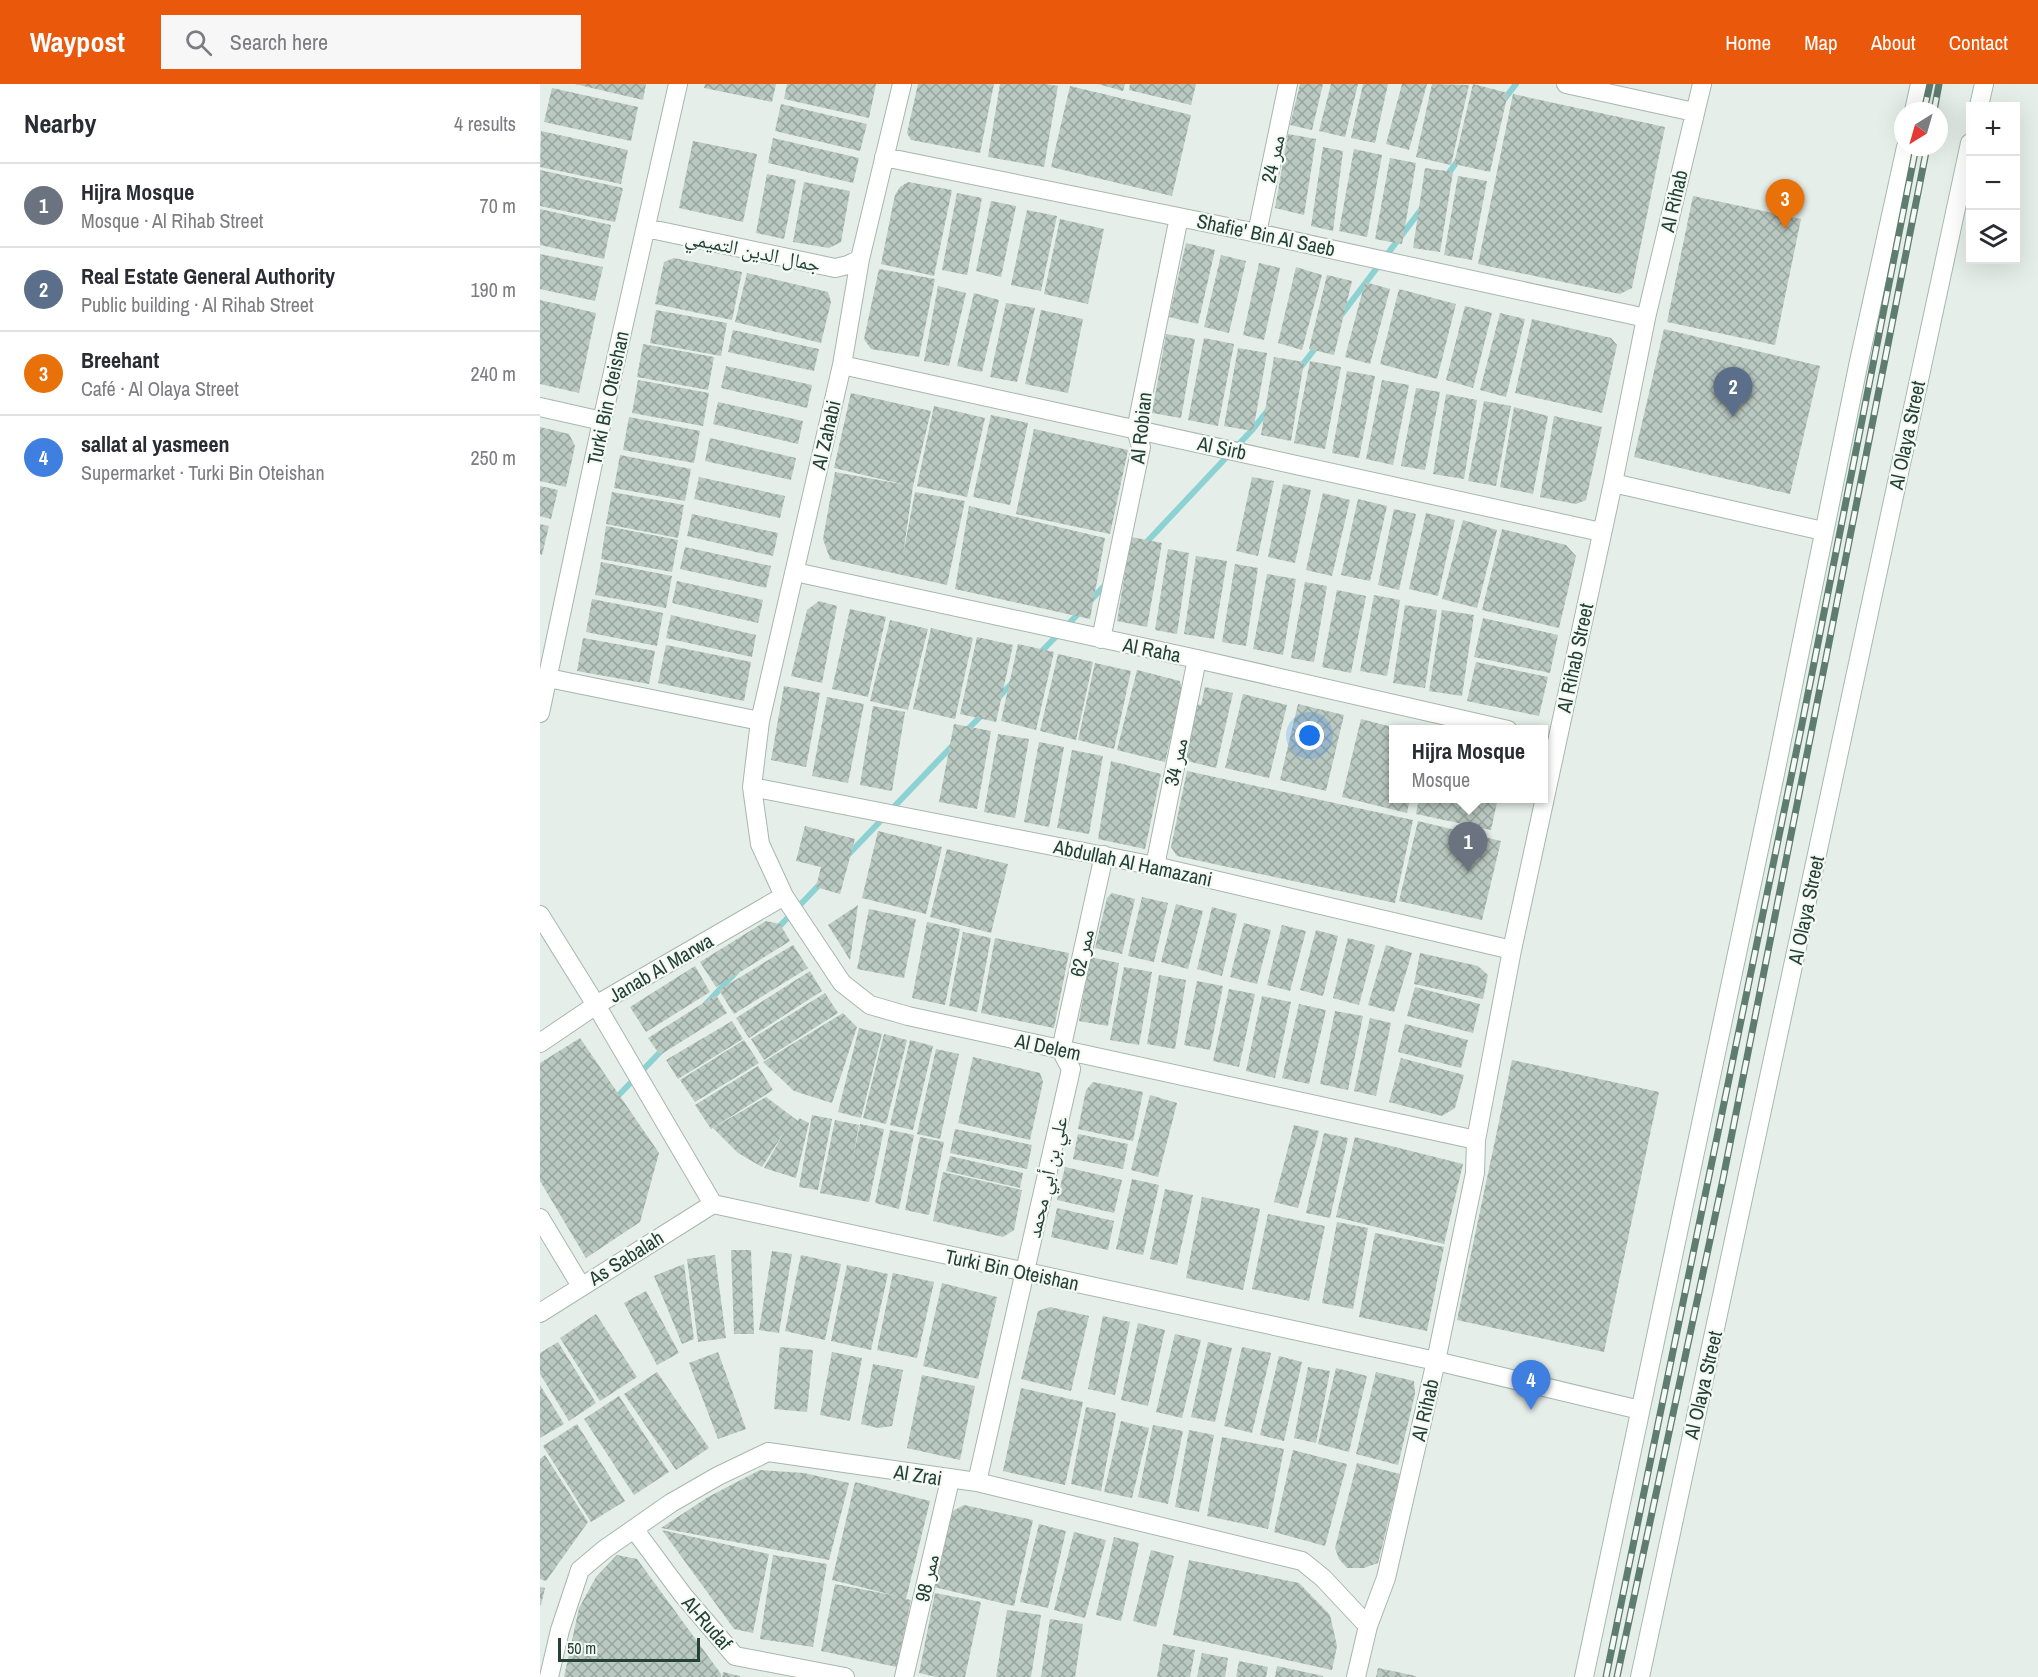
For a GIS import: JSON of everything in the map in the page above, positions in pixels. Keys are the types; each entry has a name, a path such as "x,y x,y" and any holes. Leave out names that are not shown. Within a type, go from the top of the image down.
{"street":[{"name":"Turki Bin Oteishan","path":"540,713 602,421 678,84"},
{"name":"Al Zahabi","path":"752,787 760,721 842,365 860,259 902,84"},
{"name":"ممر 24","path":"1257,233 1288,84"},
{"path":"1566,84 1694,112"},
{"name":"Al Rihab","path":"1646,318 1702,84"},
{"path":"1916,102 1920,84"},
{"path":"1980,102 1984,84"},
{"path":"1584,1677 1773,786 1823,531 1904,156"},
{"name":"Al Olaya Street","path":"1640,1677 1968,156"},
{"name":"Shafie' Bin Al Saeb","path":"884,157 1257,233 1646,318"},
{"name":"Al Robian","path":"1101,639 1141,447 1136,430 1179,217"},
{"name":"جمال الدين التميمي","path":"645,228 835,268 848,266 860,259"},
{"name":"Al Rihab Street","path":"1550,739 1613,483 1646,318"},
{"name":"Al Sirb","path":"842,365 1601,532"},
{"path":"540,407 602,421"},
{"path":"1613,483 1823,531"},
{"name":"Al Raha","path":"795,572 1490,725"},
{"name":"ممر 34","path":"1155,866 1197,659"},
{"path":"548,678 760,721"},
{"name":"Abdullah Al Hamazani","path":"752,787 1104,855 1512,950"},
{"name":"Al Delem","path":"752,787 759,844 784,896 842,983 870,1005 908,1016 1476,1140"},
{"name":"Al Rihab Street","path":"1476,1140 1538,803"},
{"name":"ممر 62","path":"1061,1050 1104,855"},
{"name":"Janab Al Marwa","path":"540,1044 596,1005 784,896"},
{"path":"540,915 596,1005 712,1204"},
{"name":"علي بن أبي محمد","path":"977,1482 1071,1069 1061,1050"},
{"name":"Al Rihab","path":"1356,1677 1368,1626 1386,1578 1436,1361 1475,1173 1476,1140"},
{"name":"Turki Bin Oteishan","path":"712,1204 1026,1274 1436,1361 1640,1410"},
{"name":"As Sabalah","path":"540,1313 712,1204"},
{"path":"540,1218 581,1286"},
{"name":"Al Zrai","path":"549,1677 560,1630 580,1570 605,1549 671,1503 718,1476 768,1452 950,1480 977,1482 1302,1561 1323,1578 1368,1626"},
{"name":"ممر 98","path":"904,1677 950,1480"},
{"name":"Al-Rudaf","path":"634,1529 682,1594 735,1656 845,1677"}],"building":[{"path":"575,84 646,84 643,100"},
{"path":"705,84 776,84 772,102 704,88"},
{"path":"787,84 876,84 869,118 784,99"},
{"path":"918,84 994,84 980,153 911,140 907,133"},
{"path":"1000,84 1058,86 1044,167 988,157"},
{"path":"1098,84 1125,84 1123,91"},
{"path":"1130,84 1196,84 1191,105 1129,90"},
{"path":"1300,84 1323,84 1312,130 1290,125"},
{"path":"1331,84 1358,84 1345,137 1319,131"},
{"path":"1363,84 1388,84 1375,143 1351,138"},
{"path":"1402,84 1427,84 1409,150 1386,144"},
{"path":"1432,84 1469,85 1451,165 1416,157"},
{"path":"1473,84 1508,93 1490,172 1454,164"},
{"path":"1070,86 1191,115 1172,196 1051,167"},
{"path":"552,88 638,107 631,141 544,122"},
{"path":"1513,94 1665,127 1632,288 1620,294 1478,264"},
{"path":"781,104 867,124 860,151 775,131"},
{"path":"541,131 628,150 621,184 540,167"},
{"path":"1288,134 1316,139 1304,215 1275,208"},
{"path":"773,138 859,158 853,183 768,163"},
{"path":"693,141 757,154 743,222 679,208"},
{"path":"1323,147 1343,151 1333,231 1311,226"},
{"path":"1354,149 1382,155 1367,237 1339,231"},
{"path":"1390,158 1416,163 1402,244 1375,239"},
{"path":"1425,168 1453,172 1440,252 1413,248"},
{"path":"540,170 623,188 615,222 540,206"},
{"path":"767,174 796,180 784,239 756,233"},
{"path":"1458,176 1487,181 1472,260 1444,255"},
{"path":"804,182 850,191 841,242 829,248 793,242"},
{"path":"908,182 952,190 934,276 881,264 895,195 900,187"},
{"path":"957,193 982,198 967,275 942,270"},
{"path":"1693,196 1801,219 1775,345 1667,322"},
{"path":"991,201 1016,206 1001,277 976,271"},
{"path":"540,209 611,225 604,259 540,245"},
{"path":"1027,210 1057,216 1041,291 1011,285"},
{"path":"1060,219 1104,229 1088,304 1044,294"},
{"path":"1186,243 1215,250 1198,324 1169,317"},
{"path":"540,254 603,267 595,301 540,289"},
{"path":"1221,255 1246,261 1229,333 1204,327"},
{"path":"674,258 742,272 732,320 655,304 664,262"},
{"path":"1259,263 1280,268 1264,340 1243,335"},
{"path":"1296,267 1322,275 1302,350 1278,343"},
{"path":"879,269 935,279 919,357 871,349 864,339"},
{"path":"747,273 828,292 831,302 821,343 735,322"},
{"path":"1327,275 1352,281 1334,355 1309,349"},
{"path":"1365,282 1390,289 1370,364 1345,357"},
{"path":"938,286 966,293 949,366 924,361"},
{"path":"1399,289 1456,304 1437,379 1380,364"},
{"path":"974,293 999,300 982,372 957,366"},
{"path":"540,300 596,313 579,393 540,384"},
{"path":"1006,303 1035,308 1017,382 990,377"},
{"path":"1465,306 1492,313 1473,388 1446,380"},
{"path":"656,310 727,323 721,356 650,343"},
{"path":"1041,310 1083,319 1068,393 1025,384"},
{"path":"1500,313 1525,319 1506,397 1480,390"},
{"path":"1532,319 1611,338 1617,345 1602,413 1515,393"},
{"path":"1664,329 1820,366 1790,494 1634,457"},
{"path":"733,330 819,349 814,371 728,352"},
{"path":"1166,334 1195,339 1181,418 1152,413"},
{"path":"1204,338 1234,344 1218,426 1188,420"},
{"path":"643,344 714,357 708,390 637,377"},
{"path":"1238,348 1267,353 1253,431 1224,426"},
{"path":"1274,357 1304,362 1291,441 1261,435"},
{"path":"1310,361 1341,367 1325,449 1294,443"},
{"path":"726,366 812,385 807,408 721,388"},
{"path":"1347,371 1375,376 1359,458 1332,453"},
{"path":"638,380 709,393 703,426 632,413"},
{"path":"1382,380 1409,385 1393,465 1366,459"},
{"path":"1416,388 1440,392 1425,470 1401,466"},
{"path":"851,393 931,411 913,486 903,555 915,492 965,501 947,585 830,559 823,539 835,472 906,485 834,468"},
{"path":"1446,394 1477,400 1464,479 1433,474"},
{"path":"1484,401 1511,406 1496,486 1468,481"},
{"path":"718,402 803,421 798,444 713,424"},
{"path":"934,406 985,418 967,497 917,486"},
{"path":"1514,407 1548,416 1533,494 1500,487"},
{"path":"991,415 1028,423 1010,505 973,497"},
{"path":"1554,416 1602,427 1586,500 1576,504 1540,497"},
{"path":"629,417 700,431 694,463 623,450"},
{"path":"540,427 569,434 575,446 566,487 540,481"},
{"path":"1034,429 1128,450 1110,534 1016,514"},
{"path":"710,438 796,458 791,480 705,461"},
{"path":"620,455 691,469 685,501 614,488"},
{"path":"699,477 785,496 780,518 694,499"},
{"path":"1252,477 1274,481 1258,556 1236,551"},
{"path":"1283,484 1311,490 1295,563 1268,557"},
{"path":"540,486 558,490 551,519 540,516"},
{"path":"612,492 684,505 678,538 606,524"},
{"path":"1323,493 1350,500 1332,576 1306,570"},
{"path":"1358,499 1387,506 1370,581 1341,575"},
{"path":"969,506 1105,538 1090,619 955,589"},
{"path":"1394,509 1416,514 1399,590 1378,585"},
{"path":"1426,513 1455,520 1438,596 1409,589"},
{"path":"692,514 778,533 773,556 687,536"},
{"path":"1463,520 1497,530 1477,608 1442,599"},
{"path":"540,524 549,526 542,555 540,554"},
{"path":"606,526 678,540 672,572 601,559"},
{"path":"1502,529 1566,545 1576,556 1559,628 1482,610"},
{"path":"1131,537 1162,543 1147,627 1117,621"},
{"path":"685,547 771,566 766,588 680,569"},
{"path":"1168,549 1189,553 1177,634 1155,630"},
{"path":"1196,556 1227,561 1214,639 1184,634"},
{"path":"601,562 672,576 666,608 595,595"},
{"path":"1235,564 1258,568 1246,646 1222,642"},
{"path":"1267,574 1296,579 1283,655 1253,649"},
{"path":"677,581 763,600 758,623 672,603"},
{"path":"1305,582 1327,586 1314,662 1291,658"},
{"path":"1337,590 1366,596 1351,673 1322,667"},
{"path":"1374,595 1400,600 1387,676 1360,671"},
{"path":"592,599 663,613 657,646 586,632"},
{"path":"819,601 837,606 822,683 791,676 807,610"},
{"path":"1405,605 1437,610 1425,688 1393,683"},
{"path":"850,609 886,617 868,697 832,689"},
{"path":"1442,610 1474,615 1462,696 1429,691"},
{"path":"671,615 756,635 752,657 666,638"},
{"path":"1483,618 1558,635 1550,673 1474,657"},
{"path":"890,620 928,629 908,710 870,701"},
{"path":"931,628 973,638 955,719 913,709"},
{"path":"977,637 1013,645 996,722 960,714"},
{"path":"583,638 655,651 649,684 577,671"},
{"path":"1018,644 1054,652 1036,730 1001,721"},
{"path":"666,645 751,662 744,701 658,683"},
{"path":"1058,654 1093,662 1076,740 1040,731"},
{"path":"1476,662 1548,677 1539,716 1467,701"},
{"path":"1095,663 1131,671 1114,749 1078,740"},
{"path":"1137,670 1180,681 1182,689 1165,762 1117,750"},
{"path":"784,686 820,693 806,767 771,760"},
{"path":"1205,687 1233,693 1216,768 1183,760 1196,704 1201,705"},
{"path":"1243,694 1287,705 1269,778 1225,768"},
{"path":"827,697 864,704 848,783 812,776"},
{"path":"1298,704 1344,715 1326,791 1280,780"},
{"path":"873,706 905,712 892,791 860,785"},
{"path":"1361,719 1389,726 1389,803 1409,803 1407,813 1342,797"},
{"path":"954,724 991,731 977,809 939,802"},
{"path":"998,734 1029,739 1015,818 984,812"},
{"path":"1039,742 1064,747 1049,827 1024,822"},
{"path":"1072,750 1103,756 1089,834 1057,828"},
{"path":"1111,761 1161,774 1145,849 1098,839"},
{"path":"1187,771 1413,820 1395,903 1177,856 1171,847"},
{"path":"1418,803 1497,803 1491,830 1416,814"},
{"path":"1418,821 1501,841 1482,920 1399,901"},
{"path":"805,826 855,839 840,894 816,887 821,867 796,861"},
{"path":"878,831 942,847 926,914 862,898"},
{"path":"947,849 1008,864 991,933 930,917"},
{"path":"1112,893 1135,899 1122,954 1095,948 1107,898"},
{"path":"1142,897 1168,903 1154,962 1128,956"},
{"path":"1176,904 1203,911 1188,969 1161,962"},
{"path":"858,905 850,960 828,925"},
{"path":"1212,907 1237,914 1222,976 1197,969"},
{"path":"869,909 916,919 904,978 857,969"},
{"path":"766,921 780,924 790,941 716,987 700,962"},
{"path":"927,922 960,929 945,1005 912,998"},
{"path":"1244,923 1271,930 1257,984 1230,977"},
{"path":"1282,925 1306,931 1290,991 1267,985"},
{"path":"1316,930 1338,936 1323,996 1300,990"},
{"path":"963,932 991,938 977,1012 949,1006"},
{"path":"995,938 1069,953 1054,1028 981,1013"},
{"path":"1348,938 1375,945 1359,1005 1333,998"},
{"path":"793,945 808,968 734,1014 719,990"},
{"path":"1386,945 1412,953 1394,1012 1368,1005"},
{"path":"1420,953 1478,966 1488,975 1483,999 1414,984"},
{"path":"1090,957 1119,963 1108,1026 1079,1021"},
{"path":"695,966 710,992 646,1032 630,1007"},
{"path":"1124,967 1152,972 1139,1045 1110,1040"},
{"path":"810,971 822,991 749,1038 736,1018"},
{"path":"1159,975 1186,980 1175,1049 1147,1044"},
{"path":"1197,981 1223,986 1210,1050 1184,1045"},
{"path":"1415,987 1480,1004 1473,1033 1407,1016"},
{"path":"1229,989 1255,994 1239,1067 1213,1061"},
{"path":"825,993 838,1013 764,1060 751,1039"},
{"path":"716,995 727,1013 660,1055 648,1038"},
{"path":"1262,996 1291,1002 1275,1078 1246,1071"},
{"path":"1299,1004 1326,1010 1309,1084 1282,1078"},
{"path":"1335,1011 1363,1016 1348,1090 1320,1084"},
{"path":"843,1013 857,1027 832,1103 794,1091 763,1062"},
{"path":"1370,1018 1391,1023 1376,1096 1354,1091"},
{"path":"732,1021 743,1039 678,1079 666,1060"},
{"path":"1405,1024 1468,1040 1461,1068 1398,1052"},
{"path":"859,1028 882,1034 861,1118 838,1112"},
{"path":"884,1034 907,1040 886,1124 863,1118"},
{"path":"580,1038 659,1153 640,1222 586,1258 540,1181 540,1063"},
{"path":"744,1040 759,1063 695,1102 680,1080"},
{"path":"910,1040 933,1046 913,1130 890,1125"},
{"path":"936,1049 959,1054 940,1139 917,1134"},
{"path":"973,1057 1040,1073 1043,1082 1030,1140 958,1123"},
{"path":"1401,1058 1464,1075 1455,1108 1442,1116 1389,1102"},
{"path":"1512,1060 1659,1092 1604,1352 1457,1320"},
{"path":"758,1066 773,1090 711,1129 695,1105"},
{"path":"1093,1082 1143,1092 1133,1141 1078,1129 1086,1090"},
{"path":"1150,1095 1177,1103 1158,1177 1131,1170"},
{"path":"766,1097 798,1121 799,1118 809,1123 796,1178 764,1168 786,1129 762,1167 738,1153 713,1128"},
{"path":"812,1115 832,1119 818,1190 799,1187"},
{"path":"835,1120 859,1125 852,1163 860,1124 884,1129 869,1202 820,1193"},
{"path":"1294,1125 1319,1131 1298,1208 1274,1202"},
{"path":"955,1129 1032,1145 1027,1169 950,1153"},
{"path":"890,1130 914,1135 899,1209 875,1203"},
{"path":"1324,1133 1348,1138 1330,1218 1306,1213"},
{"path":"1078,1134 1128,1144 1123,1169 1073,1159"},
{"path":"920,1137 944,1142 929,1215 905,1210"},
{"path":"1355,1137 1463,1164 1444,1244 1336,1217"},
{"path":"950,1156 1023,1173 1020,1188 946,1171"},
{"path":"1065,1167 1122,1180 1114,1213 1057,1200"},
{"path":"943,1172 1022,1190 1014,1230 1003,1237 933,1221"},
{"path":"1132,1179 1159,1185 1143,1255 1116,1249"},
{"path":"1165,1189 1193,1195 1177,1265 1150,1259"},
{"path":"1202,1197 1260,1209 1243,1290 1186,1278"},
{"path":"1057,1208 1114,1221 1108,1250 1051,1237"},
{"path":"1268,1214 1325,1226 1309,1301 1252,1289"},
{"path":"1337,1222 1368,1228 1353,1309 1322,1303"},
{"path":"1375,1233 1444,1247 1427,1331 1359,1317"},
{"path":"731,1250 751,1250 754,1334 734,1334"},
{"path":"772,1251 792,1254 779,1333 759,1330"},
{"path":"715,1255 726,1338 698,1342 687,1259"},
{"path":"801,1255 841,1264 825,1340 785,1331"},
{"path":"684,1264 694,1339 682,1344 654,1276"},
{"path":"847,1265 888,1274 871,1350 831,1341"},
{"path":"893,1273 934,1282 917,1358 877,1350"},
{"path":"942,1283 997,1297 978,1379 923,1366"},
{"path":"646,1291 679,1353 657,1365 624,1303"},
{"path":"1050,1307 1089,1316 1071,1391 1021,1379 1038,1311"},
{"path":"596,1314 637,1377 600,1401 560,1338"},
{"path":"1103,1316 1130,1322 1115,1395 1088,1389"},
{"path":"1138,1323 1165,1330 1148,1406 1121,1400"},
{"path":"1175,1334 1201,1340 1182,1418 1156,1412"},
{"path":"558,1342 596,1403 569,1421 540,1374 540,1353"},
{"path":"1208,1342 1232,1348 1215,1422 1191,1417"},
{"path":"780,1347 813,1350 807,1412 774,1409"},
{"path":"1242,1347 1271,1353 1252,1433 1224,1426"},
{"path":"718,1352 746,1429 718,1439 689,1363"},
{"path":"832,1352 862,1358 850,1421 820,1415"},
{"path":"1279,1356 1302,1362 1284,1441 1260,1435"},
{"path":"873,1364 903,1370 892,1426 878,1428 861,1424"},
{"path":"1308,1367 1330,1371 1316,1443 1294,1438"},
{"path":"1336,1368 1367,1376 1349,1452 1318,1444"},
{"path":"657,1372 709,1448 676,1470 624,1394"},
{"path":"1376,1372 1414,1381 1415,1394 1398,1465 1356,1454"},
{"path":"922,1375 975,1386 960,1460 907,1448"},
{"path":"540,1385 564,1424 540,1438"},
{"path":"1021,1388 1083,1402 1065,1485 1003,1471"},
{"path":"619,1396 669,1472 634,1495 584,1419"},
{"path":"1086,1407 1116,1413 1101,1491 1071,1484"},
{"path":"1121,1421 1149,1428 1132,1498 1104,1492"},
{"path":"577,1424 625,1501 591,1522 543,1446"},
{"path":"1153,1425 1183,1431 1168,1504 1138,1497"},
{"path":"1189,1430 1214,1435 1199,1512 1175,1507"},
{"path":"1222,1437 1284,1449 1268,1529 1207,1516"},
{"path":"1293,1450 1347,1464 1325,1546 1274,1532"},
{"path":"545,1455 588,1522 546,1581 540,1579 540,1459"},
{"path":"1357,1463 1400,1474 1378,1563 1364,1568 1347,1568 1339,1559 1335,1548"},
{"path":"760,1470 804,1473 849,1483 829,1560 661,1528 708,1497"},
{"path":"855,1482 930,1501 906,1599 911,1600 897,1667 821,1651 835,1584 897,1596 832,1580"},
{"path":"964,1505 1033,1520 1014,1606 934,1587 951,1512"},
{"path":"1039,1524 1066,1531 1048,1608 1020,1602"},
{"path":"662,1530 769,1554 753,1633 734,1629"},
{"path":"1074,1532 1106,1540 1085,1618 1054,1610"},
{"path":"1114,1537 1139,1543 1121,1621 1096,1615"},
{"path":"1151,1550 1174,1556 1156,1627 1133,1621"},
{"path":"617,1555 637,1559 721,1677 564,1677 579,1608 596,1577"},
{"path":"773,1555 827,1564 813,1647 760,1639"},
{"path":"1189,1560 1299,1583 1330,1615 1337,1646 1332,1670 1173,1635"},
{"path":"540,1587 545,1588 541,1605 540,1605"},
{"path":"935,1593 981,1602 965,1677 937,1677 919,1673"},
{"path":"1007,1610 1041,1615 1031,1677 996,1677"},
{"path":"1050,1619 1083,1624 1075,1677 1041,1677"},
{"path":"1163,1644 1195,1650 1190,1677 1157,1677"},
{"path":"1202,1653 1228,1658 1225,1677 1197,1677"},
{"path":"1239,1661 1268,1667 1266,1677 1236,1677"},
{"path":"1277,1666 1323,1676 1323,1677 1275,1677"},
{"path":"1378,1668 1416,1676 1416,1677 1376,1677"},
{"path":"723,1672 740,1676 740,1677 722,1677"}],"waterway":[{"path":"1503,101 1516,84"},
{"path":"1445,178 1459,159"},
{"path":"1342,314 1423,207"},
{"path":"1300,368 1317,346"},
{"path":"1143,546 1253,429 1268,410"},
{"path":"1089,602 1107,583"},
{"path":"1039,654 1080,612"},
{"path":"998,698 1014,681"},
{"path":"965,732 983,714"},
{"path":"847,856 954,744"},
{"path":"776,930 821,883"},
{"path":"706,1004 736,972"},
{"path":"615,1099 664,1048"}],"railway":[{"path":"1926,102 1930,84"},
{"path":"1936,102 1939,84"},
{"path":"1606,1677 1802,724 1914,156"},
{"path":"1617,1677 1723,1179 1925,156"}],"place":[{"name":"Breehant","path":"1785,229"},
{"name":"Real Estate General Authority","path":"1733,417"},
{"name":"Hijra Mosque","path":"1468,872"},
{"name":"sallat al yasmeen","path":"1531,1410"}]}
